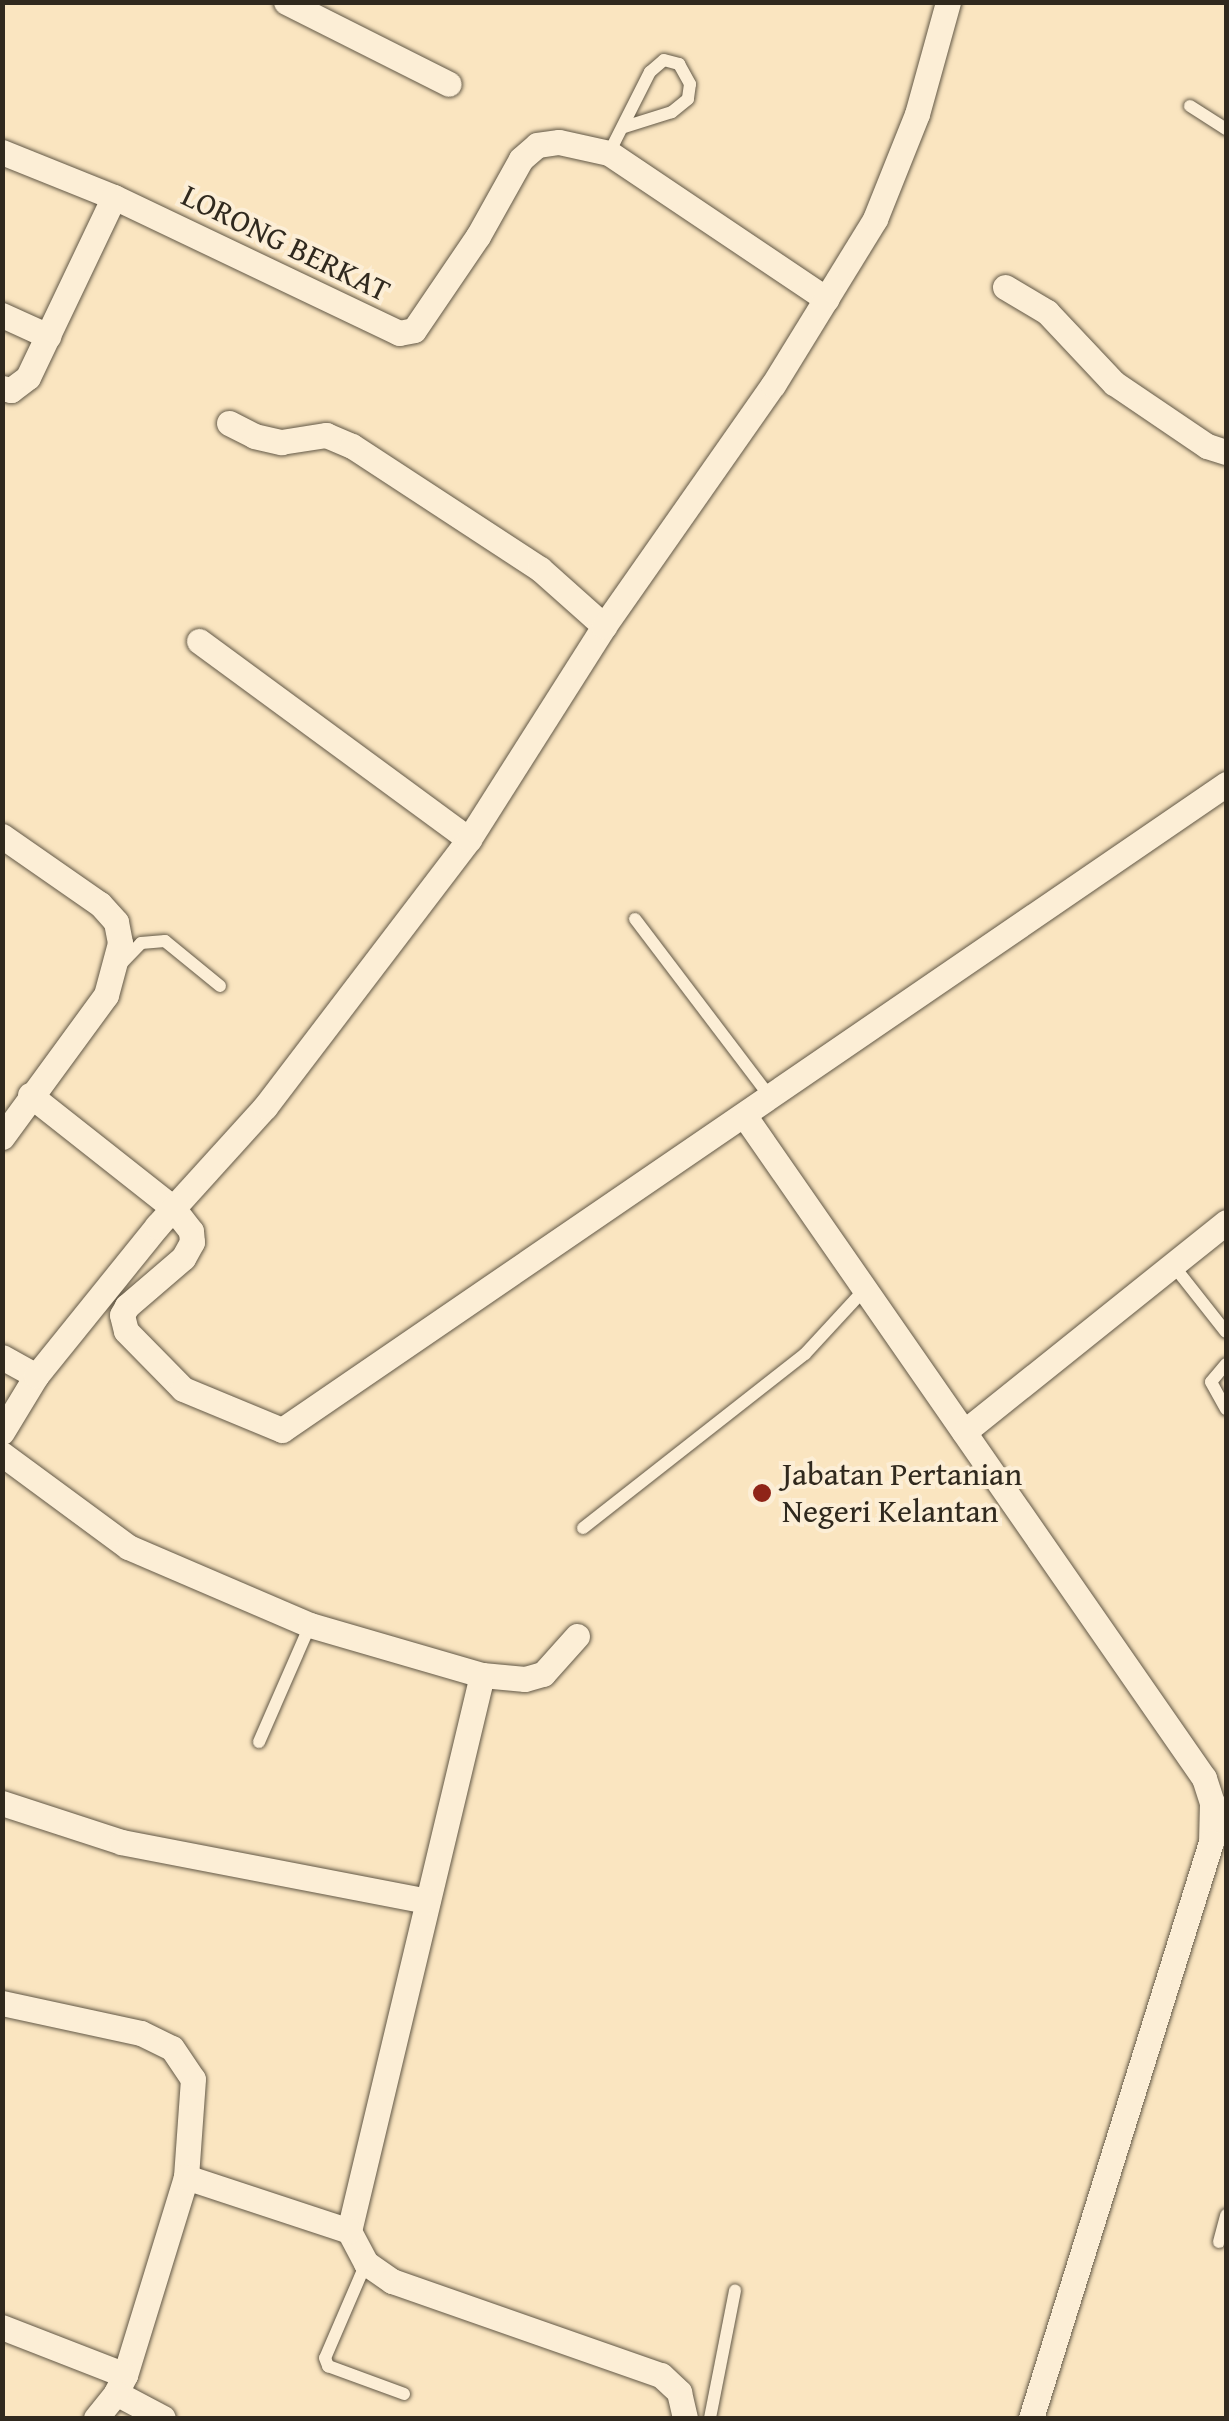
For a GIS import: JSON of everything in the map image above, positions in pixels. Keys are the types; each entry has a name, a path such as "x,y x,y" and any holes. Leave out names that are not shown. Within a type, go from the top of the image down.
{"street":[{"path":"286,2 449,84"},
{"path":"2,1432 36,1376 174,1208 266,1107 469,839 604,626 773,386 876,219 917,114 948,2"},
{"name":"LORONG BERKAT","path":"2,152 114,197 398,334 408,333 478,236 521,160 537,145 559,142 609,153 826,300"},
{"path":"2,388 11,390 28,378 114,197"},
{"path":"1005,287 1047,312 1114,382 1206,446 1226,452"},
{"path":"2,315 48,336"},
{"path":"229,422 254,436 281,442 326,435 352,446 540,569 604,626"},
{"path":"199,641 469,839"},
{"path":"30,1095 174,1208 191,1231 189,1250 127,1306 122,1323 162,1372 183,1389 282,1430 1226,787"},
{"path":"2,836 100,904 116,922 120,943 117,968 106,995 2,1137"},
{"path":"744,1115 1204,1778 1214,1824 1032,2418"},
{"path":"964,1432 1226,1222"},
{"path":"2,1357 36,1376"},
{"path":"2,1454 128,1547 310,1625 482,1675 534,1678 544,1674 577,1636"},
{"path":"482,1675 349,2231 366,2263 392,2281 661,2375 679,2392 685,2418"},
{"path":"2,1804 121,1842 426,1901"},
{"path":"2,2003 142,2033 172,2048 192,2079 186,2176 120,2384 96,2418"},
{"path":"186,2176 349,2231"},
{"path":"2,2327 120,2384 163,2418"}],"lane":[{"path":"609,153 657,64 664,60 679,64 690,84 688,99 672,112 624,127"},
{"path":"1190,106 1226,129"},
{"path":"635,919 770,1097"},
{"path":"117,968 141,943 165,942 220,986"},
{"path":"1172,1265 1226,1332"},
{"path":"584,1528 804,1354 865,1289"},
{"path":"1226,1364 1211,1382 1226,1409"},
{"path":"260,1742 310,1625"},
{"path":"1219,2242 1226,2215"},
{"path":"366,2263 325,2358 328,2366 404,2394"},
{"path":"710,2418 735,2290"}],"place":[{"name":"Jabatan Pertanian Negeri Kelantan","path":"762,1493"}]}
